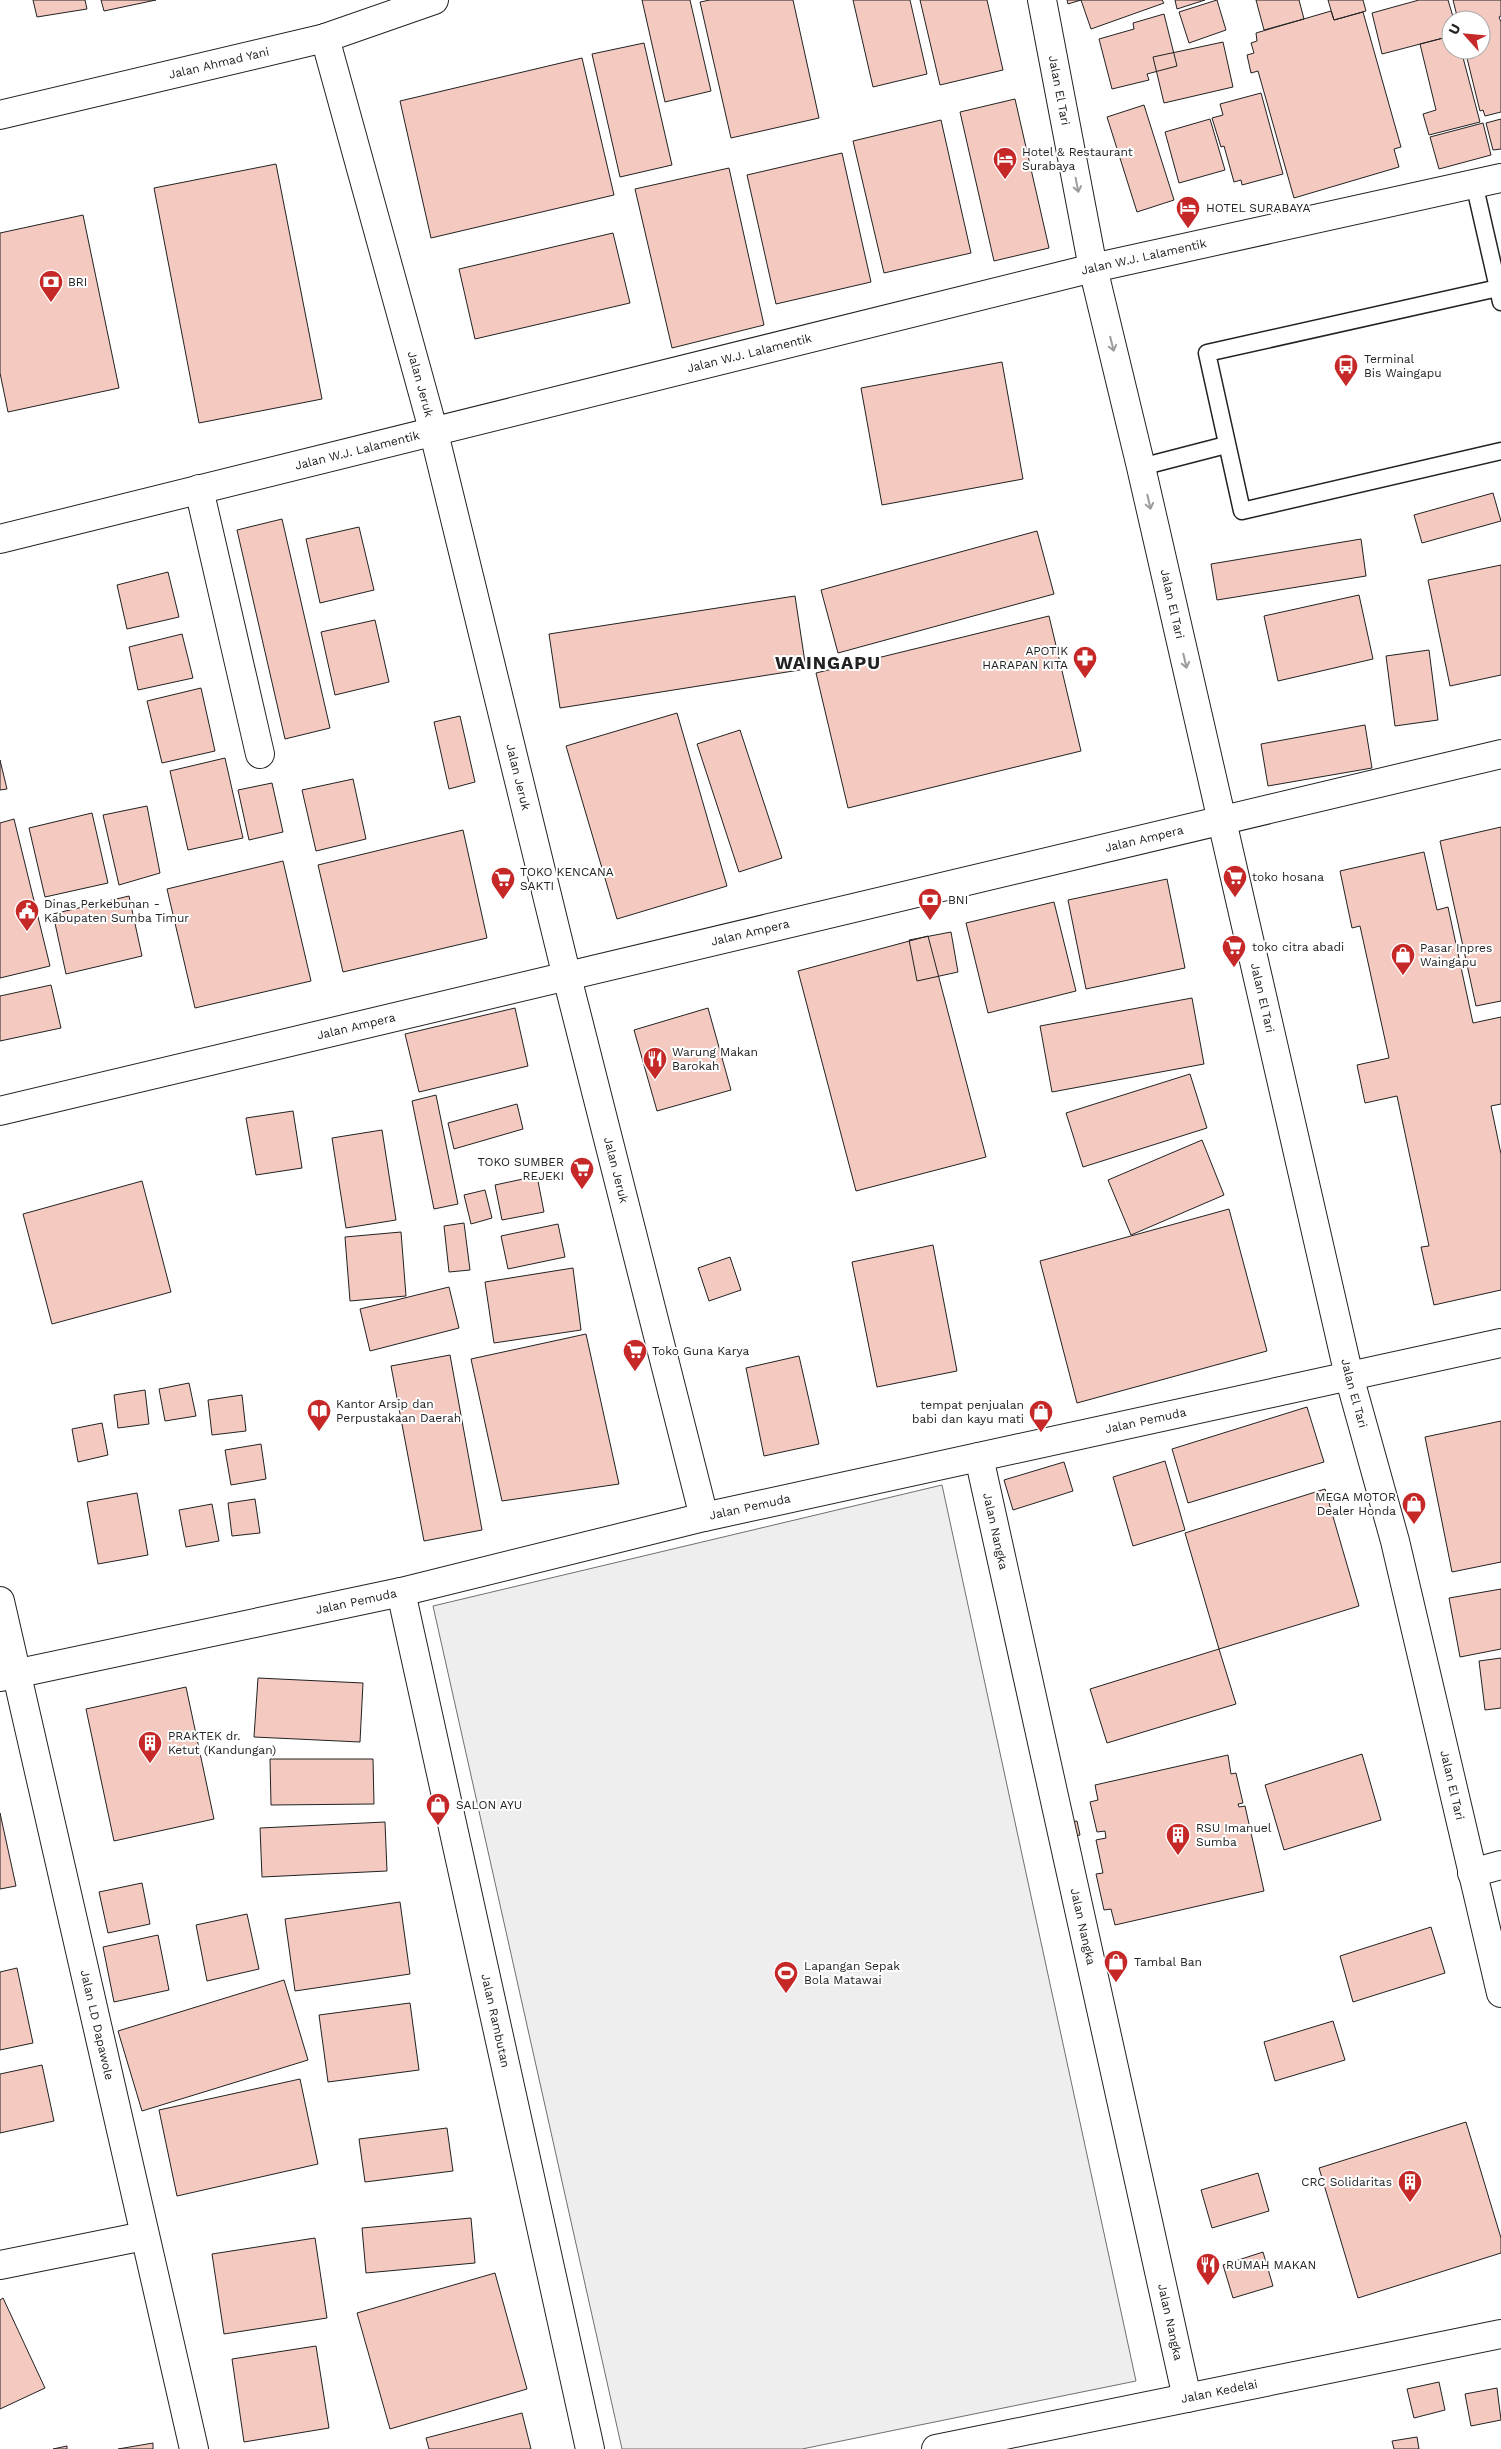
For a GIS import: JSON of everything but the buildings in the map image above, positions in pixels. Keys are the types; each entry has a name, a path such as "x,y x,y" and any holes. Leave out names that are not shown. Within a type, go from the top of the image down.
{"main road":[{"name":"Jalan Ahmad Yani","path":"0,115 325,38 434,0"},
{"name":"Jalan El Tari","path":"1042,0 1093,268 1141,467 1349,1376 1395,1540 1501,1993"},
{"name":"Jalan Jeruk","path":"325,38 434,433 704,1517"},
{"name":"Jalan W.J. Lalamentik","path":"0,539 434,433 1093,268 1501,178"},
{"path":"199,489 260,754"},
{"name":"Jalan Ampera","path":"0,1112 1501,754"},
{"name":"Jalan Pemuda","path":"8,1675 401,1592 704,1517 1501,1343"},
{"name":"Jalan Nangka","path":"979,1456 1187,2398"},
{"name":"Jalan Rambutan","path":"401,1592 590,2449"},
{"name":"Jalan LD Dapawole","path":"0,1601 8,1675 194,2449"},
{"path":"1472,1873 1501,1865"},
{"path":"0,2265 144,2236"},
{"name":"Jalan Kedelai","path":"936,2449 1501,2334"}],"lane":[{"path":"1474,183 1499,295 1206,353 1242,511 1501,452"},
{"path":"1141,467 1226,445"}],"shaded area":[{"name":"Lapangan Sepak Bola Matawai","path":"942,1485 1136,2381 802,2449 622,2449 433,1606"}],"place":[{"name":"Hotel & Restaurant Surabaya","path":"1005,180"},
{"name":"HOTEL SURABAYA","path":"1188,229"},
{"name":"BRI","path":"51,303"},
{"name":"Terminal Bis Waingapu","path":"1346,387"},
{"name":"APOTIK HARAPAN KITA","path":"1085,679"},
{"name":"toko hosana","path":"1235,898"},
{"name":"TOKO KENCANA SAKTI","path":"503,900"},
{"name":"BNI","path":"930,921"},
{"name":"Dinas Perkebunan - Kabupaten Sumba Timur","path":"27,932"},
{"name":"toko citra abadi","path":"1234,968"},
{"name":"Pasar Inpres Waingapu","path":"1403,976"},
{"name":"Warung Makan Barokah","path":"655,1080"},
{"name":"TOKO SUMBER REJEKI","path":"582,1190"},
{"name":"Toko Guna Karya","path":"635,1372"},
{"name":"Kantor Arsip dan Perpustakaan Daerah","path":"319,1432"},
{"name":"tempat penjualan babi dan kayu mati","path":"1041,1433"},
{"name":"MEGA MOTOR Dealer Honda","path":"1414,1525"},
{"name":"PRAKTEK dr. Ketut (Kandungan)","path":"150,1764"},
{"name":"SALON AYU","path":"438,1826"},
{"name":"RSU Imanuel Sumba","path":"1178,1856"},
{"name":"Tambal Ban","path":"1116,1983"},
{"name":"Lapangan Sepak Bola Matawai","path":"786,1994"},
{"name":"CRC Solidaritas","path":"1410,2203"},
{"name":"RUMAH MAKAN","path":"1208,2286"}],"district":[{"name":"WAINGAPU","path":"828,662"}]}
